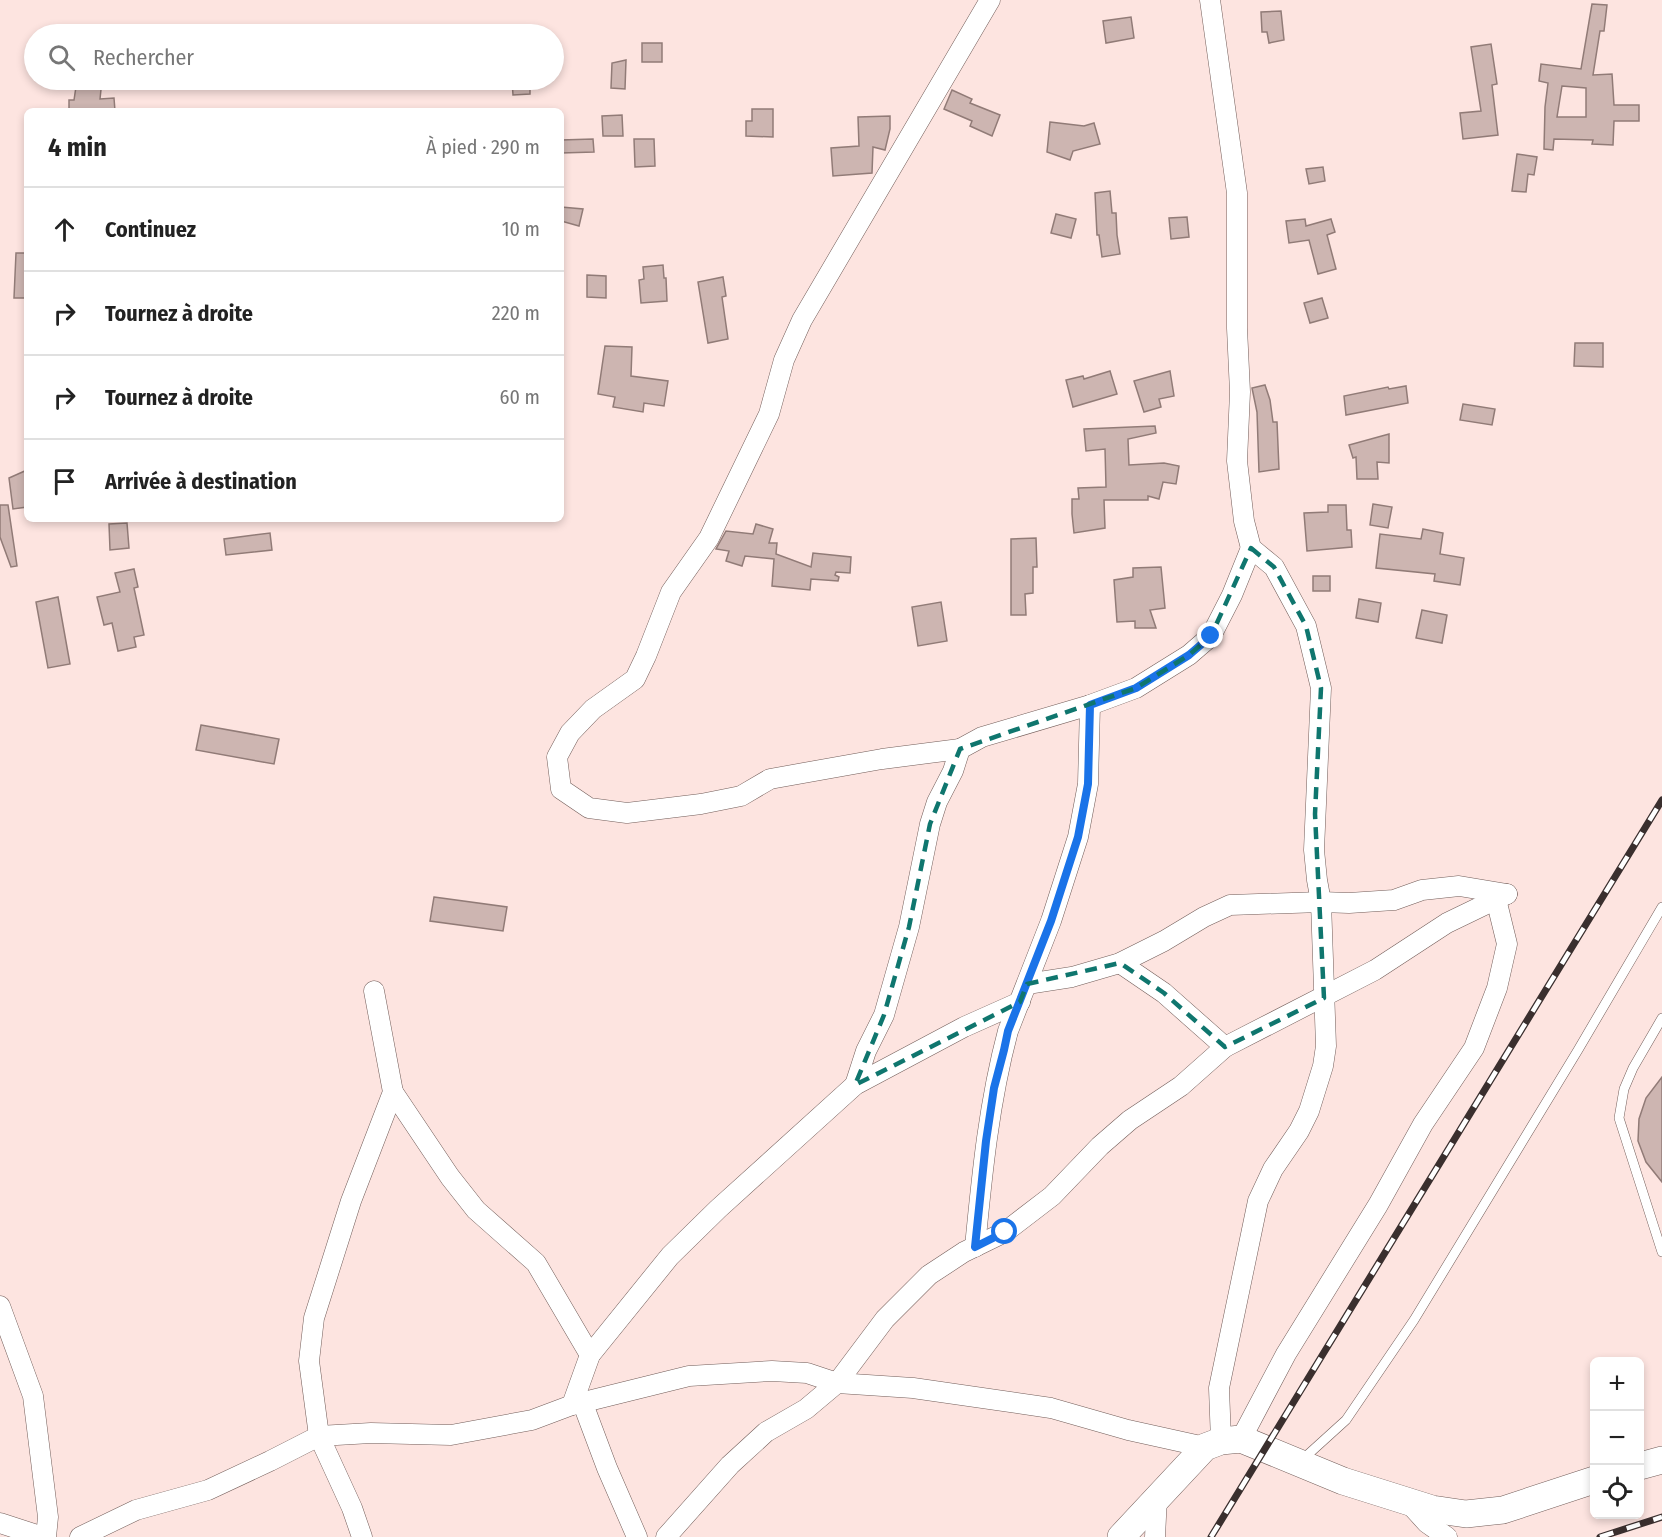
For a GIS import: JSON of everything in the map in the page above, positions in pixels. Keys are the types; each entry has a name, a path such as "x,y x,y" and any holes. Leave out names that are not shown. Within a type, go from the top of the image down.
{"street":[{"path":"990,0 802,320 784,360 769,414 710,538 671,592 635,679 585,717 570,733 557,757 561,789 589,808 627,813 701,804 741,796 770,779 960,748 982,737 1090,705 1136,688 1189,655 1211,636 1232,595 1251,548 1244,521 1237,461 1240,392 1237,328 1237,193 1210,0"},
{"path":"1222,1442 1219,1388 1258,1201 1273,1169 1310,1111 1323,1066 1326,1046 1321,902 1314,850 1321,688 1306,626 1275,567 1251,548"},
{"path":"975,1247 994,1088 1008,1031 1051,921 1078,837 1088,784 1090,705"},
{"path":"855,1085 866,1051 884,1015 909,927 930,824 937,802 953,771 960,748"},
{"path":"637,1537 577,1404 590,1355 670,1256 718,1209 855,1085 1024,993 1120,963 1230,905 1394,900 1422,890 1459,886 1507,894 1447,923 1375,970 1324,998 1225,1047 1181,1086 1130,1120 1052,1196 1005,1232 929,1275 885,1319 837,1383 806,1409 766,1432 730,1465 666,1537"},
{"path":"1121,1537 1157,1496 1222,1442 1286,1354 1372,1214 1423,1124 1474,1048 1497,988 1507,944 1496,899"},
{"path":"1120,963 1164,993 1225,1047"},
{"path":"374,992 393,1092 450,1177 476,1210 536,1263 590,1355"},
{"path":"362,1537 352,1508 319,1436 309,1361 314,1318 351,1201 393,1092"},
{"path":"0,1306 33,1396 48,1517 44,1537 0,1523"},
{"path":"80,1537 136,1510 208,1490 319,1436 372,1432 451,1435 532,1420 577,1404 689,1377 772,1371 807,1373 837,1383 913,1388 1051,1408 1128,1430 1222,1442 1299,1463 1343,1481 1408,1502 1432,1509 1466,1514 1503,1510 1590,1481"},
{"path":"1644,1465 1662,1460"},
{"path":"1155,1537 1157,1496"},
{"path":"1408,1502 1427,1523 1447,1537"}],"lane":[{"path":"1299,1463 1346,1420 1414,1320 1662,907"},
{"path":"1662,1018 1633,1068 1624,1089 1619,1118 1662,1252"}],"highlighted area":[{"path":"1251,548 1274,567 1306,626 1321,688 1315,814 1324,998 1225,1047 1164,993 1120,963 1027,984 1020,1002 855,1085 884,1015 909,927 930,824 960,749 1136,688 1189,655 1211,636"}],"building":[{"path":"1592,4 1607,5 1604,31 1600,31 1593,75 1612,74 1614,105 1639,105 1639,121 1614,121 1613,145 1592,144 1593,140 1554,139 1553,150 1544,149 1548,83 1539,81 1541,64 1581,69","holes":["1562,86 1586,88 1586,117 1557,117"]},
{"path":"1281,11 1284,40 1269,43 1267,32 1262,32 1261,12"},
{"path":"1131,17 1134,38 1106,43 1103,21"},
{"path":"642,43 662,43 662,62 642,62"},
{"path":"1491,44 1497,84 1492,85 1498,135 1463,139 1460,113 1481,111 1471,47"},
{"path":"626,60 625,89 611,88 612,63"},
{"path":"76,90 101,90 100,99 114,98 115,108 69,108 69,100 74,100"},
{"path":"513,90 530,90 530,94 513,95"},
{"path":"952,90 972,99 970,103 1000,115 992,136 970,126 972,121 944,109"},
{"path":"752,109 773,109 773,137 746,136 746,121 752,121"},
{"path":"622,115 623,136 603,136 602,116"},
{"path":"890,116 890,129 885,150 873,147 872,173 833,176 831,148 859,146 858,117"},
{"path":"1050,122 1084,126 1094,123 1100,144 1073,151 1070,160 1047,152"},
{"path":"593,139 594,152 564,153 564,140"},
{"path":"634,139 654,139 655,166 635,167"},
{"path":"1517,154 1537,157 1534,175 1528,174 1526,192 1512,191"},
{"path":"1323,167 1325,181 1309,184 1306,169"},
{"path":"1110,191 1112,213 1116,213 1120,254 1102,257 1099,235 1097,235 1095,193"},
{"path":"564,207 583,209 579,226 564,222"},
{"path":"1056,214 1076,219 1071,238 1051,233"},
{"path":"1187,217 1189,237 1171,239 1169,218"},
{"path":"1305,219 1306,226 1331,219 1335,232 1327,235 1336,269 1318,274 1309,240 1289,243 1286,221"},
{"path":"16,253 24,253 24,298 14,298"},
{"path":"663,265 667,301 641,303 639,280 644,279 643,267"},
{"path":"587,275 606,276 606,298 587,297"},
{"path":"723,277 726,296 722,297 728,339 708,343 698,282"},
{"path":"1322,298 1328,318 1310,323 1304,303"},
{"path":"1575,343 1603,343 1603,367 1574,366"},
{"path":"605,346 632,347 631,376 668,381 664,406 644,403 643,412 613,407 615,397 598,394"},
{"path":"1110,371 1117,394 1073,407 1066,380 1083,376 1084,379"},
{"path":"1170,371 1174,396 1159,399 1161,407 1144,412 1134,381"},
{"path":"1265,385 1273,422 1277,422 1279,469 1259,472 1257,412 1252,388"},
{"path":"1406,386 1408,403 1346,415 1344,396 1388,387 1389,389"},
{"path":"1463,404 1495,409 1492,425 1460,420"},
{"path":"1155,426 1156,433 1128,439 1129,465 1164,463 1179,466 1176,484 1163,482 1159,499 1148,496 1148,500 1104,500 1105,528 1074,533 1072,499 1079,499 1078,488 1106,487 1105,449 1086,451 1084,429"},
{"path":"1389,434 1389,463 1377,462 1378,479 1357,479 1356,457 1353,458 1349,445"},
{"path":"24,471 24,507 13,509 9,478"},
{"path":"1373,504 1392,507 1388,528 1370,525"},
{"path":"0,505 8,505 17,566 11,567 0,537"},
{"path":"1328,505 1346,505 1347,530 1351,530 1352,547 1307,551 1304,513 1328,512"},
{"path":"127,523 129,548 110,550 109,524"},
{"path":"756,524 773,529 769,543 777,543 776,554 811,567 813,553 851,557 850,573 836,572 835,575 839,577 838,581 811,579 810,590 772,586 774,559 745,556 742,566 726,561 729,551 716,549 726,531 753,534"},
{"path":"1423,529 1443,533 1440,554 1464,558 1460,585 1434,581 1435,574 1376,568 1380,534 1421,539"},
{"path":"270,533 272,550 226,555 224,539"},
{"path":"1036,538 1037,567 1033,567 1033,593 1025,594 1026,615 1011,615 1011,539"},
{"path":"1161,567 1165,608 1150,610 1156,628 1135,628 1135,621 1117,622 1114,580 1133,577 1133,568"},
{"path":"134,569 138,587 134,588 144,635 134,637 136,647 118,651 112,623 104,625 97,597 120,592 115,573"},
{"path":"1313,576 1330,576 1330,591 1313,591"},
{"path":"58,597 70,664 48,668 36,602"},
{"path":"1359,599 1381,603 1378,622 1356,618"},
{"path":"941,602 947,641 918,646 912,607"},
{"path":"1422,610 1447,615 1442,643 1416,638"},
{"path":"201,725 279,739 274,764 196,750"},
{"path":"434,897 507,907 503,931 430,921"},
{"path":"1662,1077 1662,1182 1646,1162 1638,1141 1639,1119 1646,1098"}],"railway":[{"path":"1211,1537 1662,800"},
{"path":"1600,1537 1662,1517"}],"route":[{"path":"1005,1232 975,1247 994,1088 1008,1031 1051,921 1078,837 1088,784 1090,705 1136,688 1189,655 1211,636"}]}
